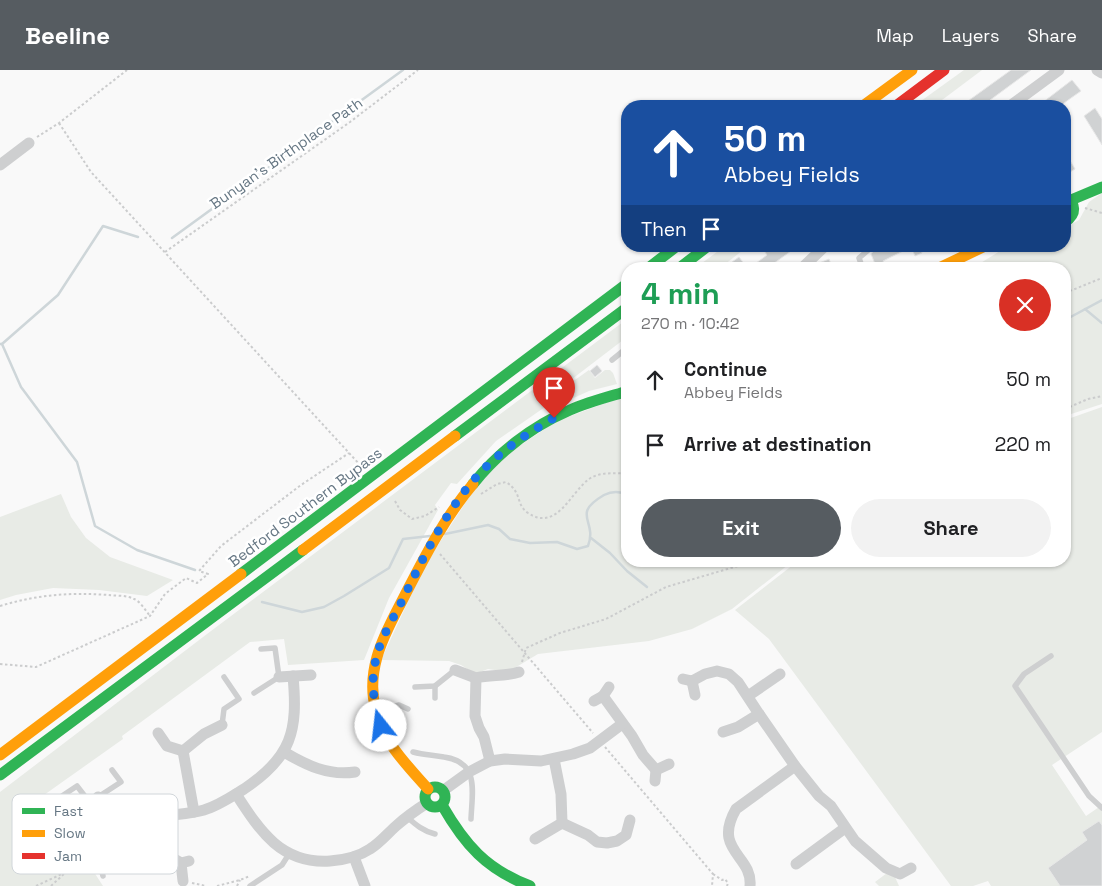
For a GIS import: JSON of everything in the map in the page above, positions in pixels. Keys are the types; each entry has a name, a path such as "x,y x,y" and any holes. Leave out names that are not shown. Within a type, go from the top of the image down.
{"main road":[{"path":"871,100 912,70"},
{"path":"904,100 944,70"},
{"path":"1071,201 1102,187"},
{"path":"1071,204 1074,213 1071,218"},
{"path":"656,262 669,252"},
{"path":"687,262 700,252"},
{"path":"952,262 972,252"},
{"name":"Bedford Southern Bypass","path":"0,755 621,288"},
{"path":"0,775 621,312"},
{"path":"428,789 386,739 376,712 373,697 373,679 376,658 385,634 437,533 481,472 528,434 554,418 582,405 621,393"},
{"path":"436,787 444,790 446,798 442,805 433,806 426,803 425,795 428,789 436,787"},
{"path":"442,805 461,838 475,854 510,879 530,886"}],"street":[{"path":"1018,100 1059,70"},
{"path":"1097,70 1102,73"},
{"path":"0,165 29,143"},
{"path":"809,262 819,252"},
{"path":"454,670 476,678 488,675 509,676 518,672"},
{"path":"695,695 688,680 717,671 729,674 738,682 795,766 819,796 831,806 855,841 901,879 912,868"},
{"path":"748,696 780,674"},
{"path":"279,677 311,675"},
{"path":"178,813 194,812 219,805 269,770 284,752 291,735 295,718 294,676"},
{"path":"476,678 475,716 484,737 490,761"},
{"path":"602,695 632,736 656,775 669,764"},
{"path":"723,732 738,727 758,714"},
{"path":"444,790 469,772 490,761 527,762 554,759 590,748 622,724"},
{"path":"183,750 204,734 222,725"},
{"path":"158,733 168,746 183,750"},
{"path":"183,750 194,812"},
{"path":"284,752 316,769 342,778 355,772"},
{"path":"554,759 561,794 562,823"},
{"path":"750,886 751,877 747,868 733,850 730,840 728,827 731,818 736,809 795,766"},
{"path":"236,794 253,820 277,846 301,859 318,862 354,857 368,851 426,803"},
{"path":"562,823 588,835 597,842 607,843 617,842 628,837 630,820"},
{"path":"535,839 562,823"},
{"path":"796,864 845,828"},
{"path":"354,857 365,886"},
{"path":"178,859 185,862 182,884"}],"lane":[{"path":"860,262 858,258 866,252"},
{"path":"612,360 621,353"},
{"path":"254,693 279,677 276,648 260,649"},
{"path":"1052,656 1024,674 1015,686 1089,796 1102,808"},
{"path":"415,687 435,686 454,670"},
{"path":"222,725 224,709 239,699 224,677"},
{"path":"435,686 435,698"},
{"path":"376,712 398,705 408,709"},
{"path":"413,752 459,760 473,780 471,819"},
{"path":"103,794 121,782 112,770"},
{"path":"65,794 77,786 83,794"},
{"path":"407,817 416,826 435,834"},
{"path":"250,886 282,865 290,854"}],"path":[{"path":"29,143 59,123 127,70"},
{"name":"Bunyan's Birthplace Path","path":"165,252 350,122 418,70"},
{"path":"59,123 91,172 361,466"},
{"path":"1071,201 1102,213"},
{"path":"1071,291 1102,278"},
{"path":"1071,406 1088,399 1102,396"},
{"path":"0,664 36,667 150,616 165,594 186,578 197,583 208,574 199,571 221,546 301,485 349,453"},
{"path":"477,495 484,493 497,484 506,482 513,486 526,512 538,517 548,518 557,514 590,479 600,474 621,473"},
{"path":"395,501 400,510 412,518 425,516 438,508 443,502"},
{"path":"437,551 596,737"},
{"path":"524,653 526,648 560,633 606,619 666,587 734,567"},
{"path":"0,606 24,598 48,595 95,594 136,599 150,616"},
{"path":"603,744 713,874 728,882 727,886"},
{"path":"36,886 62,874"},
{"path":"51,886 65,874"},
{"path":"712,886 713,874"},
{"path":"217,886 252,875"},
{"path":"237,886 240,880"},
{"path":"182,884 206,886"}],"shaded area":[{"path":"964,70 982,70 942,100 922,100"},
{"path":"1102,193 1102,404 1071,414 1071,262 982,262 998,252 1071,252 1071,225 1079,220 1089,202"},
{"path":"717,252 740,252 728,262 703,262"},
{"path":"621,324 621,342 542,402 545,407 496,441 457,484 451,483 435,505 438,510 389,598 364,660 288,665 284,639 250,642 122,736 123,739 45,794 12,794 12,874 95,874 103,886 0,886 0,792"},
{"path":"589,370 595,378 605,370 610,370 617,384 589,391 549,409 544,402"},
{"path":"621,397 621,567 785,567 732,609 692,629 649,641 538,654 508,672 488,669 475,674 461,665 449,661 381,660 425,565 473,491 507,454 557,421"},
{"path":"1102,407 1102,732 1052,765 1086,816 1102,805 1102,886 991,886 988,881 973,886 951,886 769,639 735,610 790,567 1071,567 1071,418"},
{"path":"61,494 71,517 86,538 110,557 173,580 147,596 99,590 53,588 0,600 0,517"},
{"path":"887,873 895,877 899,886 879,886 875,882"}],"building":[{"path":"1011,70 1031,70 990,100 969,100"},
{"path":"1072,80 1081,91 1068,100 1046,100"},
{"path":"1095,108 1102,119 1102,145 1084,116"},
{"path":"1071,162 1075,169 1071,171"},
{"path":"765,252 790,252 776,262 758,262 767,255"},
{"path":"873,252 901,252 883,262 874,262 871,254"},
{"path":"913,252 922,252 922,253 915,256"},
{"path":"739,257 743,262 732,262"},
{"path":"597,365 602,371 595,377 590,371"},
{"path":"1099,821 1102,825 1102,886 1060,886 1048,868 1087,840 1082,832"}],"waterway":[{"path":"172,238 403,70"},
{"path":"2,344 58,295 103,226 138,237"},
{"path":"1071,317 1102,300"},
{"path":"1085,309 1102,323"},
{"path":"0,344 2,344 21,387 77,462 95,526 137,550 195,570"},
{"path":"445,534 488,525 499,529 510,539 530,543 557,542 577,549 588,546 590,530 587,513 589,508 604,495 621,493"},
{"path":"262,602 302,612 324,607 389,568 403,539 430,536"},
{"path":"591,538 621,565"},
{"path":"623,567 647,587"}],"traffic: fast":[{"path":"1071,200 1102,187"},
{"path":"1071,202 1074,209 1071,217"},
{"path":"656,262 669,252"},
{"path":"687,262 700,252"},
{"path":"241,574 621,288"},
{"path":"455,436 621,312"},
{"path":"473,484 505,451 542,424 577,407 621,393"},
{"path":"0,775 303,550"},
{"path":"435,787 442,790 445,797 442,804 435,807 428,804 425,797 428,790 435,787"},
{"path":"442,805 459,832 478,854 501,872 530,886"}],"traffic: slow":[{"path":"871,100 912,70"},
{"path":"952,262 972,252"},
{"path":"303,550 455,436"},
{"path":"428,789 390,743 379,722 374,704 374,670 386,633 420,566 444,523 473,484"},
{"path":"0,755 241,574"}],"traffic: jam":[{"path":"904,100 944,70"}],"route":[{"path":"381,726 373,697 376,658 385,634 437,533 481,472 528,434 554,418"}]}
